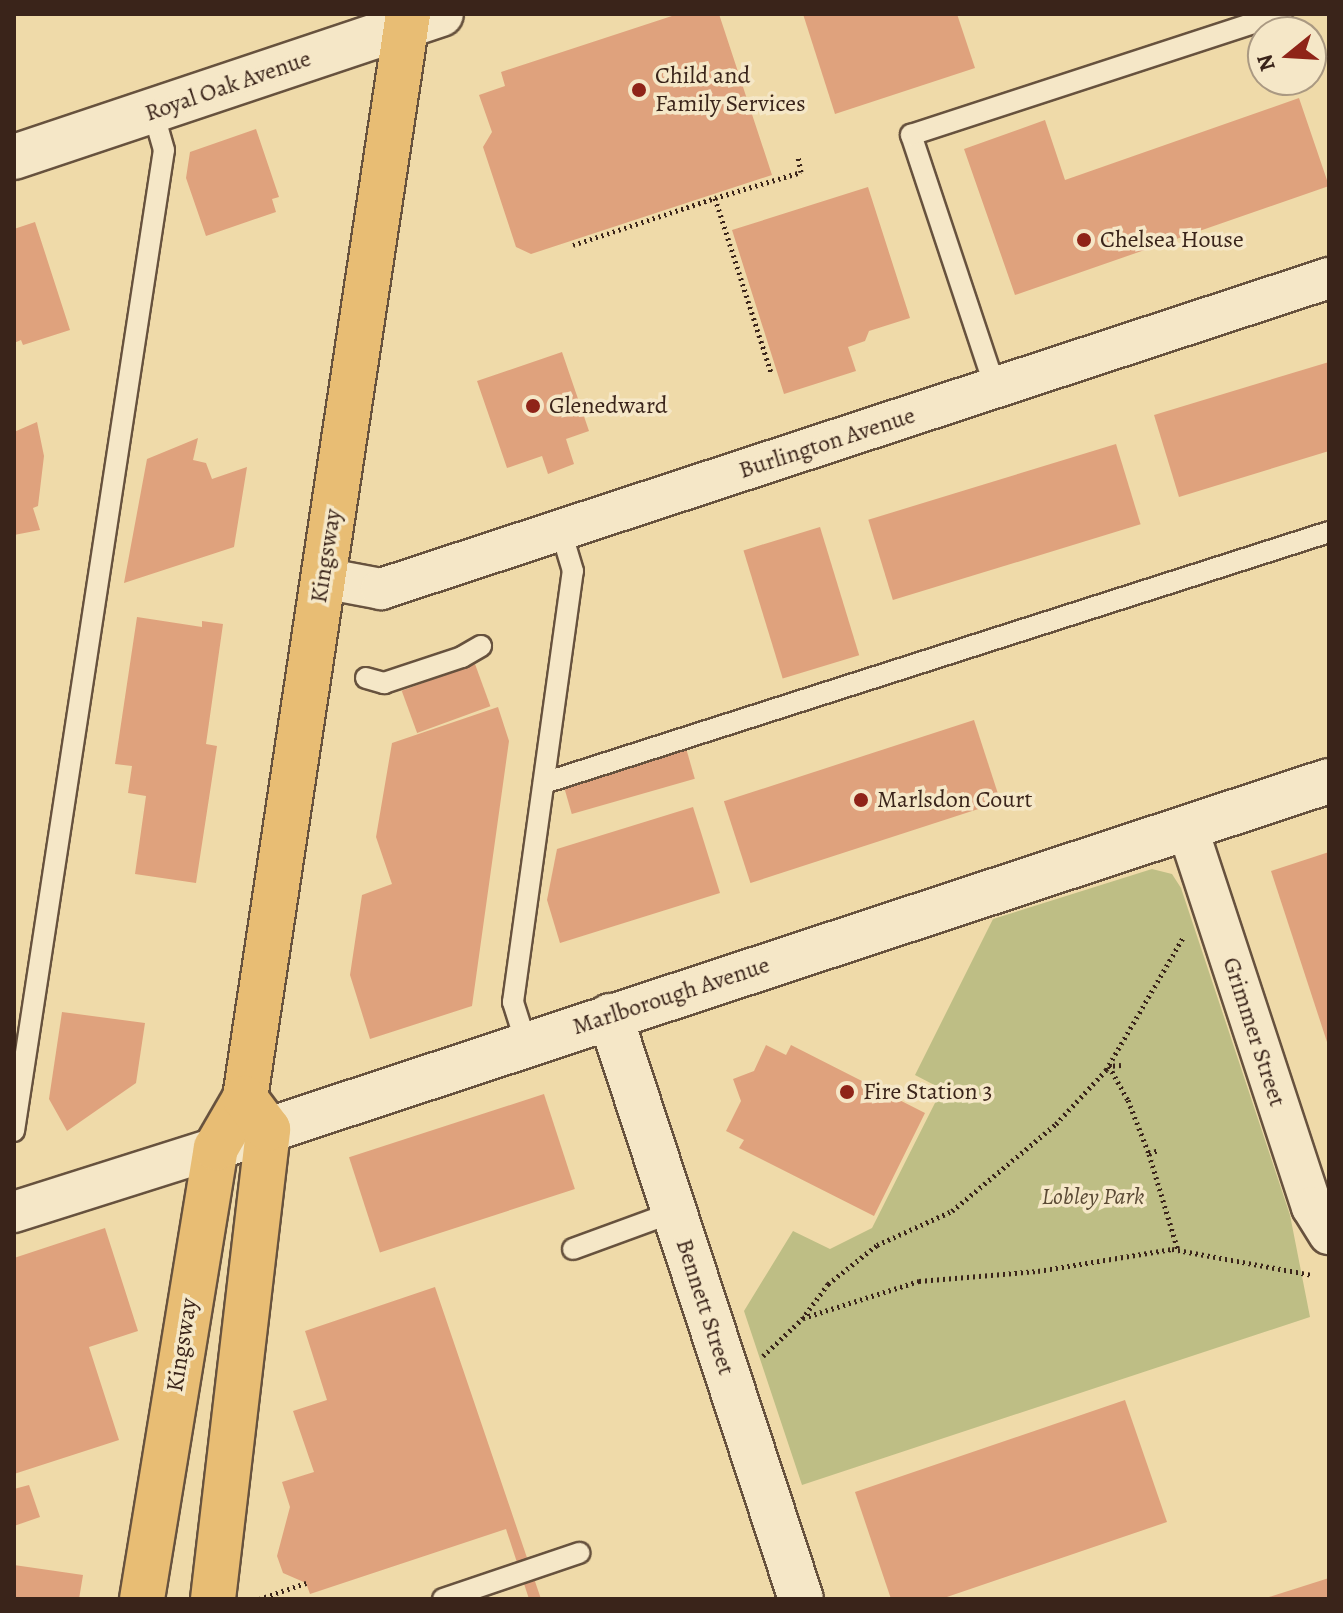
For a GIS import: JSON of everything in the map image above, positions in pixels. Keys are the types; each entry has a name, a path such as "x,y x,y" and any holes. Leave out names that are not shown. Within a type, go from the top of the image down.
{"main road":[{"name":"Kingsway","path":"213,1599 256,1114 323,578 419,18"},
{"name":"Kingsway","path":"142,1599 216,1148 256,1114"}],"street":[{"name":"Royal Oak Avenue","path":"14,157 153,112 419,18"},
{"name":"Burlington Avenue","path":"323,578 381,589 1329,278"},
{"name":"Marlborough Avenue","path":"256,1114 526,1043 1329,781"},
{"name":"Grimmer Street","path":"1187,827 1312,1207 1329,1234"},
{"name":"Bennett Street","path":"610,1016 801,1599"},
{"path":"16,1205 216,1148"}],"lane":[{"path":"995,387 911,135 1282,14"},
{"path":"14,1131 164,147 153,112"},
{"path":"526,1043 513,1002 573,571 561,531"},
{"path":"544,783 1329,532"},
{"path":"366,678 384,683 462,657 481,646"},
{"path":"573,1249 674,1212"},
{"path":"443,1599 579,1553"}],"path":[{"path":"573,245 801,172 798,157"},
{"path":"715,198 771,372"},
{"path":"763,1356 802,1319 828,1284 877,1245 952,1211 1056,1124 1109,1066 1186,932"},
{"path":"1165,968 1167,979"},
{"path":"1109,1066 1121,1065"},
{"path":"1109,1066 1128,1100 1149,1154 1178,1250"},
{"path":"1149,1154 1158,1150"},
{"path":"802,1319 919,1281 1038,1271 1178,1250 1312,1275"},
{"path":"259,1599 306,1583"}],"green space":[{"name":"Lobley Park","path":"1152,869 1172,874 1181,888 1290,1215 1310,1317 802,1485 744,1311 793,1231 830,1249 872,1228 942,1089 915,1075 993,919"}],"building":[{"path":"678,14 719,14 772,175 531,254 516,247 483,147 492,132 479,95 505,86 501,72"},
{"path":"803,14 957,14 975,68 835,114"},
{"name":"Chelsea House","path":"1299,98 1329,186 1015,295 964,149 1045,120 1065,180"},
{"path":"256,129 279,197 272,199 276,212 206,236 186,178 190,152"},
{"path":"868,187 910,318 869,331 865,341 848,347 856,371 784,394 732,230"},
{"path":"35,222 70,330 23,345 21,340 14,343 14,229"},
{"name":"Glenedward","path":"562,352 589,431 566,439 574,464 548,474 542,456 507,468 477,381"},
{"path":"1329,362 1329,451 1179,497 1154,415"},
{"path":"37,422 44,456 38,506 33,508 40,530 14,535 14,432"},
{"path":"198,438 193,460 206,463 212,479 247,467 234,547 124,583 147,459"},
{"path":"1116,444 1141,524 893,600 868,520"},
{"path":"820,527 859,655 783,679 743,550"},
{"path":"137,617 202,627 202,621 223,624 206,744 217,746 196,883 135,874 146,796 128,793 132,766 115,764"},
{"path":"475,664 490,706 417,733 402,691"},
{"path":"498,707 509,741 472,1006 370,1039 350,975 362,895 392,884 376,837 392,743"},
{"name":"Marlsdon Court","path":"974,720 1001,802 750,883 724,801"},
{"path":"686,748 695,779 572,814 563,783"},
{"path":"693,807 720,893 560,943 547,900 557,849"},
{"path":"1329,852 1329,1045 1328,1045 1271,871"},
{"path":"62,1012 145,1023 136,1083 67,1131 49,1099"},
{"path":"766,1045 786,1055 791,1045 925,1113 874,1216 739,1148 744,1140 726,1131 741,1101 733,1079 754,1071"},
{"path":"544,1094 575,1189 380,1252 349,1157"},
{"path":"105,1228 138,1331 89,1347 119,1440 14,1474 14,1258"},
{"path":"435,1287 541,1599 529,1599 506,1529 310,1594 306,1583 283,1573 277,1556 290,1507 282,1482 314,1472 293,1411 327,1400 305,1331"},
{"path":"1125,1400 1167,1522 941,1599 891,1599 855,1492"},
{"path":"29,1485 40,1517 14,1526 14,1489"},
{"path":"14,1565 83,1575 79,1599 14,1599"},
{"path":"1329,1578 1329,1599 1266,1599 1266,1598"}],"place":[{"name":"Child and Family Services","path":"639,90"},
{"name":"Chelsea House","path":"1084,240"},
{"name":"Glenedward","path":"533,406"},
{"name":"Marlsdon Court","path":"861,800"},
{"name":"Fire Station 3","path":"847,1092"}]}
